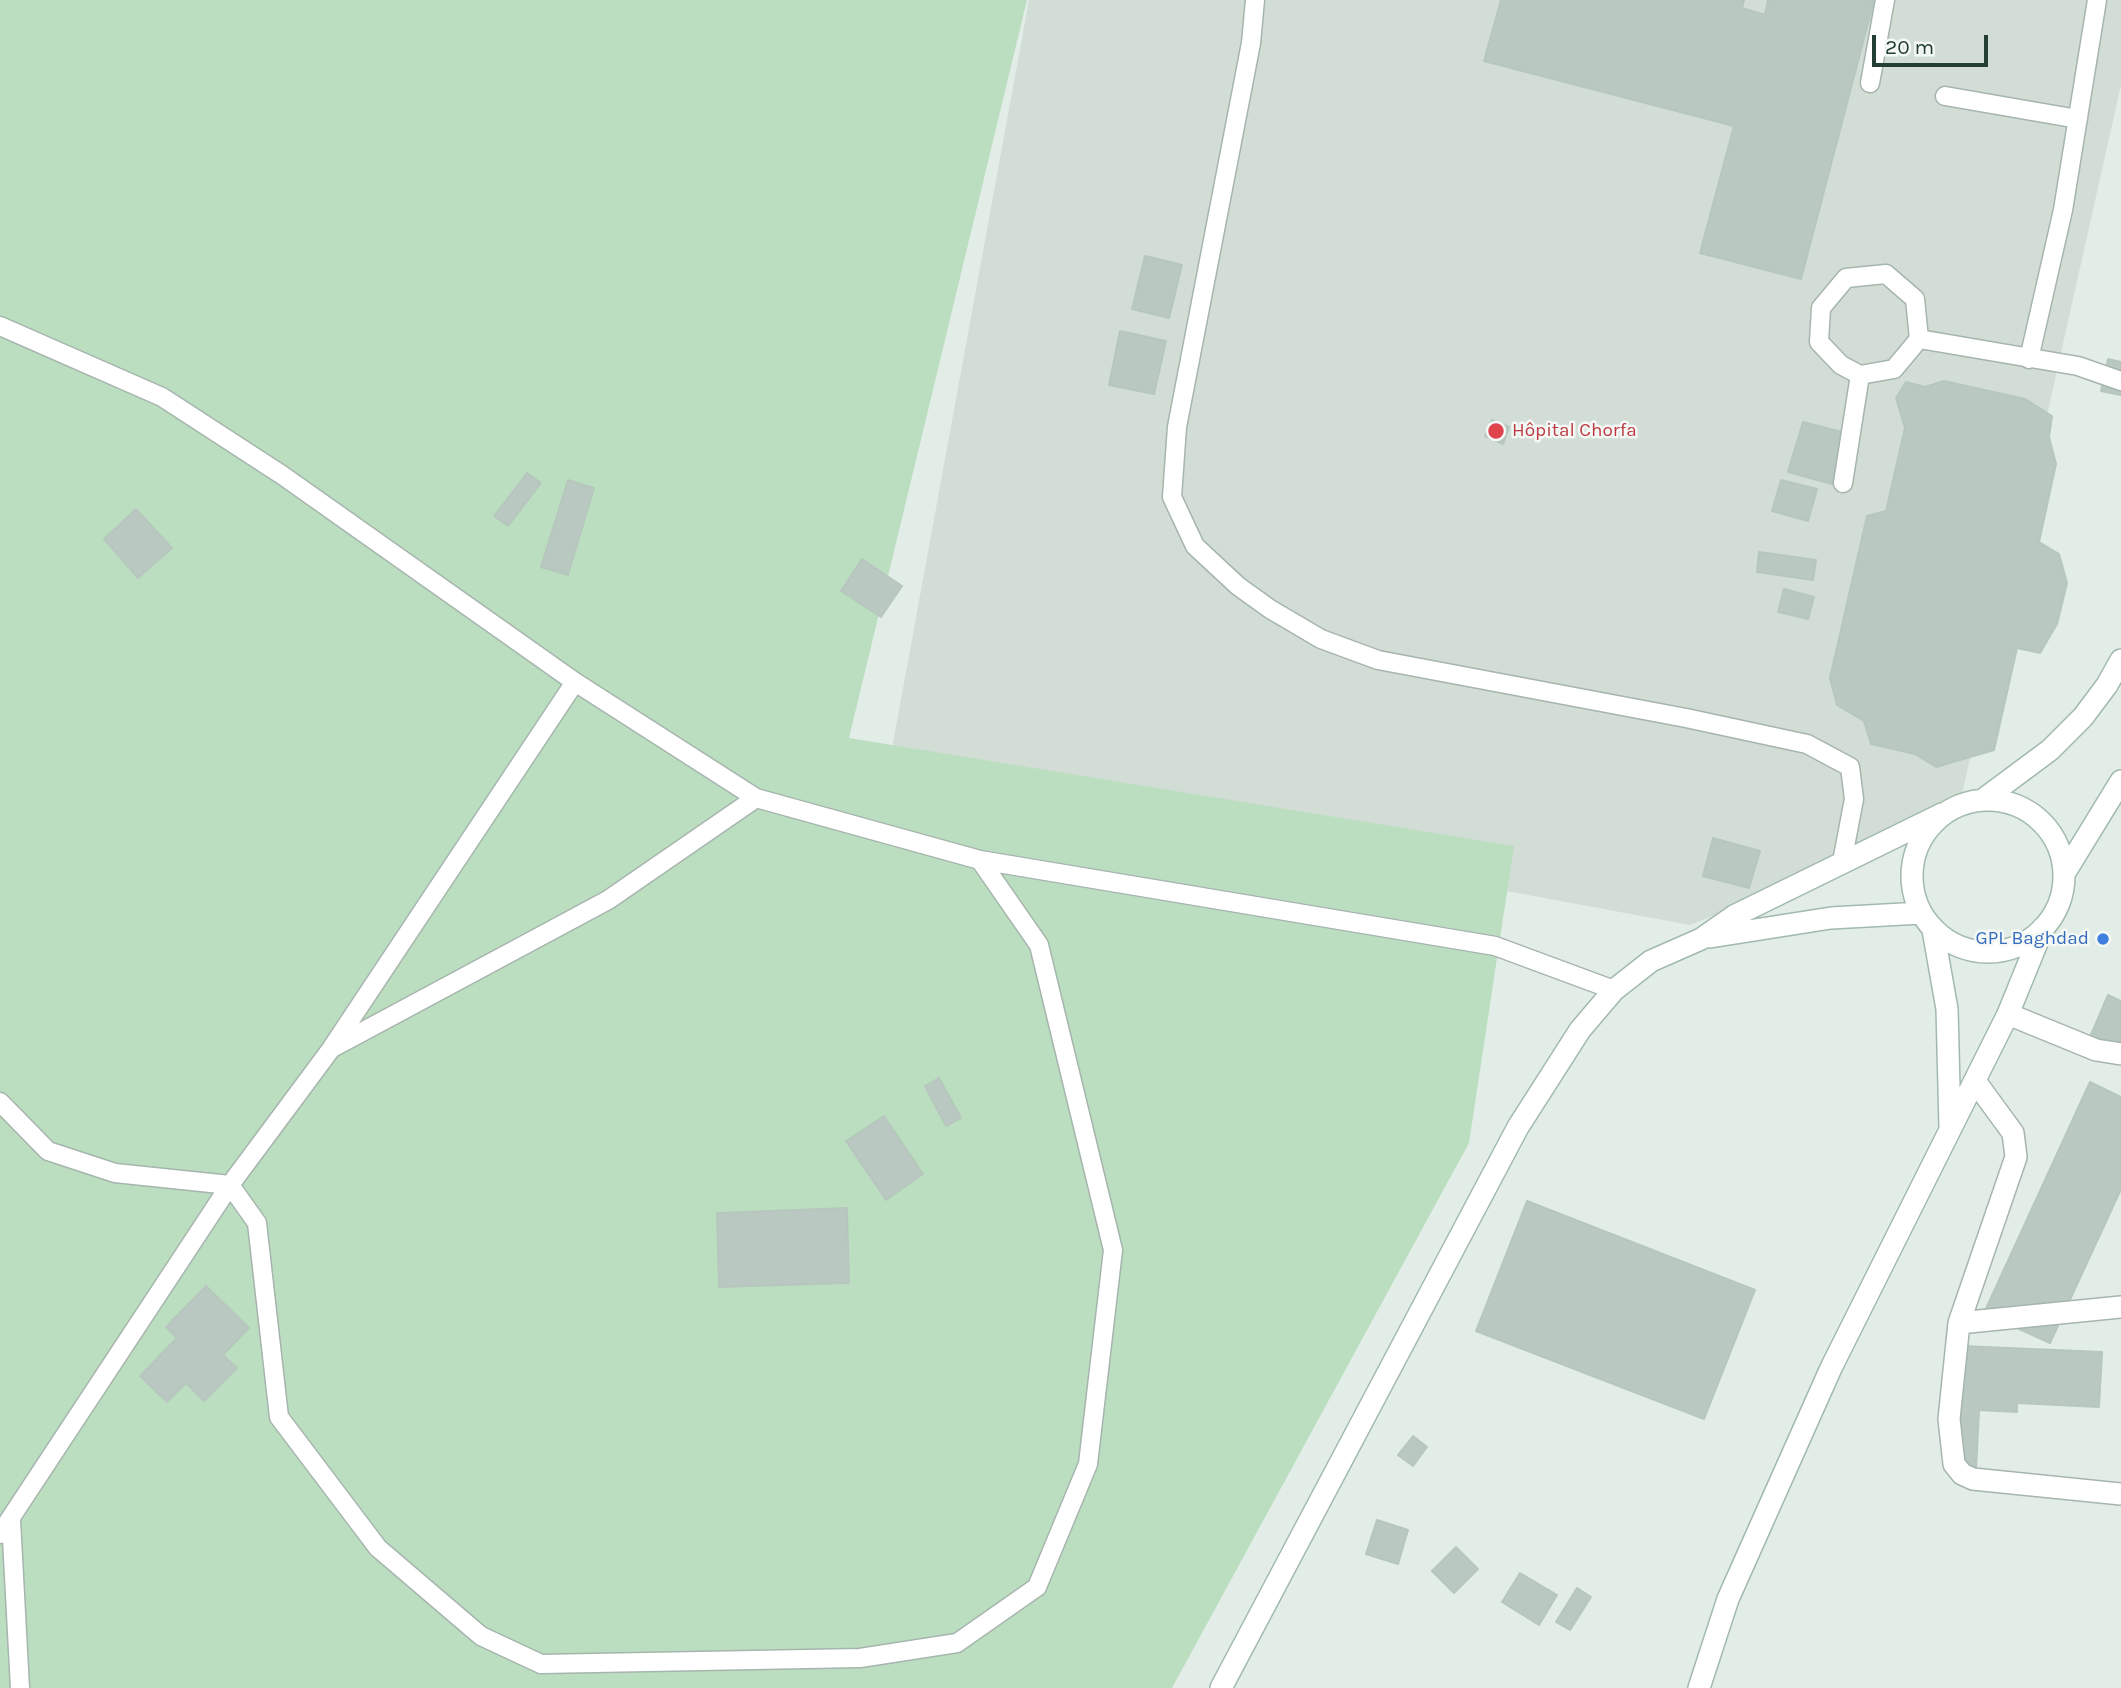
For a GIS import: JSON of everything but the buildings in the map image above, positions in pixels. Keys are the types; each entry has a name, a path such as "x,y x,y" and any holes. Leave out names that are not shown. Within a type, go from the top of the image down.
{"main road":[{"path":"1984,800 2050,750 2075,725 2108,685 2121,660"},
{"path":"2064,874 2121,781"},
{"path":"1221,1688 1518,1128 1580,1030 1614,990 1651,961 1701,939 1734,916 1962,804 1984,800 2008,802 2030,812 2048,829 2060,850 2064,874 2059,903 2043,928 2008,1014 1831,1368 1728,1599 1699,1688"},
{"path":"1942,814 1926,830 1915,850 1911,871 1913,893 1927,922 1947,1009 1950,1129"},
{"path":"1701,939 1831,918 1927,922 1958,947 1988,952 2018,946 2043,928"},
{"path":"2008,1014 2096,1050 2121,1054"},
{"path":"1975,1081 2012,1133 2016,1157 1959,1323 1949,1419 1954,1465 1962,1475 1973,1479 2121,1494"},
{"path":"1959,1323 2121,1307"}],"lane":[{"path":"1255,0 1251,43 1177,427 1172,497 1195,546 1238,586 1270,609 1321,639 1378,660 1686,718 1807,744 1850,767 1854,799 1842,862"},
{"path":"1870,83 1885,0"},
{"path":"2029,359 2063,210 2097,0"},
{"path":"1945,96 2078,119"},
{"path":"1885,274 1915,299 1919,339 1894,369 1860,376 1840,365 1819,342 1821,308 1846,278 1885,274"},
{"path":"0,326 162,397 282,475 575,682 756,798 980,860 1494,946 1614,990"},
{"path":"1919,339 2078,366 2121,381"},
{"path":"1843,482 1860,376"},
{"path":"20,1688 5,1527 230,1185 331,1049 575,682"},
{"path":"331,1049 608,900 756,798"},
{"path":"0,1101 48,1152 115,1173 230,1185 257,1223 279,1417 378,1548 481,1636 541,1664 860,1658 957,1643 1037,1587 1088,1464 1114,1250 1039,945 980,860"}],"shaded area":[{"name":"Hôpital Chorfa","path":"1029,0 2121,0 2121,85 1956,821 1690,925 887,776"}],"green space":[{"path":"0,0 1027,0 849,738 1514,846 1469,1143 1172,1688 0,1688"}],"place":[{"name":"Hôpital Chorfa","path":"1496,431"},
{"name":"GPL Baghdad","path":"2103,939"}]}
